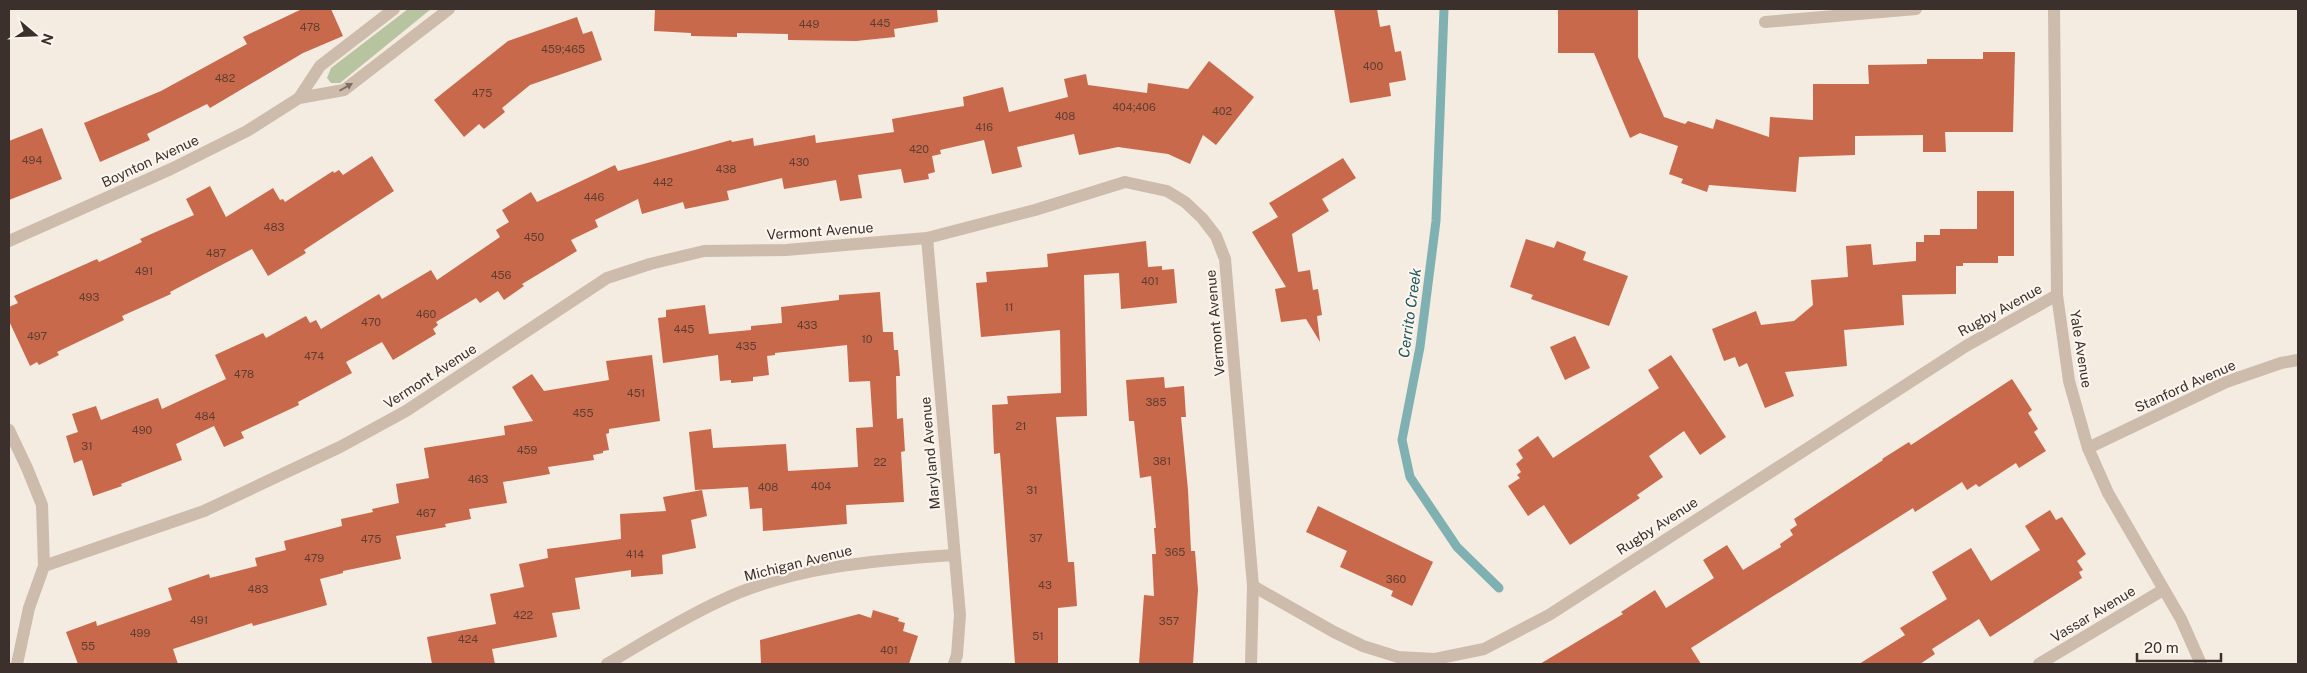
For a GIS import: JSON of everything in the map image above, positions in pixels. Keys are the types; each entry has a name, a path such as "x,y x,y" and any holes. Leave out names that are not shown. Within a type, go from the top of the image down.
{"street":[{"name":"Boynton Avenue","path":"299,98 320,66 394,9"},
{"name":"Boynton Avenue","path":"9,241 171,169 247,130 299,98 344,90 449,9"},
{"path":"1765,22 1916,9"},
{"name":"Yale Avenue","path":"2054,9 2058,296 2069,381 2088,448 2108,493 2181,618 2200,664"},
{"name":"Vermont Avenue","path":"44,566 204,511 340,447 406,411 607,278 650,264 704,251 786,250 927,238 1035,210 1124,182 1167,191 1185,202 1202,218 1216,236 1225,259 1253,586 1251,664"},
{"name":"Maryland Avenue","path":"927,238 960,614 957,655 954,664"},
{"name":"Rugby Avenue","path":"1253,586 1334,632 1363,646 1398,657 1435,659 1484,649 1549,615 1966,346 2058,296"},
{"name":"Stanford Avenue","path":"2088,448 2226,382 2281,363 2298,360"},
{"path":"9,430 42,505 44,566 29,608 17,664"},
{"name":"Michigan Avenue","path":"607,664 721,600 767,584 812,572 877,560 954,555"},
{"name":"Vassar Avenue","path":"2039,664 2163,590"}],"green space":[{"path":"408,9 431,9 340,83 331,83 327,78 331,68"}],"building":[{"path":"302,9 331,9 343,36 303,53 210,108 207,104 147,134 150,140 100,162 84,123 161,91 247,44 243,37"},
{"path":"655,9 937,9 938,22 894,29 895,37 856,41 788,40 788,34 737,33 737,37 691,36 691,33 654,31"},
{"path":"1334,9 1377,9 1380,27 1390,25 1395,52 1401,51 1406,80 1389,83 1391,96 1350,103"},
{"path":"1558,9 1638,9 1638,57 1664,117 1685,124 1688,121 1713,129 1716,119 1769,137 1770,117 1813,120 1813,84 1869,84 1868,65 1927,64 1927,59 1983,59 1983,52 2015,52 2013,132 1945,132 1946,152 1923,152 1923,135 1855,136 1855,155 1799,157 1796,192 1709,185 1707,192 1681,183 1683,179 1669,174 1678,146 1640,133 1630,138 1594,53 1558,53"},
{"path":"577,17 583,34 592,31 602,60 530,85 502,108 505,112 484,129 479,124 464,137 434,100 508,41"},
{"path":"1209,61 1254,97 1216,145 1203,135 1190,164 1168,154 1118,147 1079,155 1074,134 1017,147 1022,167 992,174 984,140 940,150 941,154 932,156 935,172 928,174 929,179 904,183 901,169 858,175 862,198 840,201 836,180 784,189 782,178 727,191 729,200 685,209 683,202 642,214 638,199 595,220 598,227 571,240 577,251 522,284 524,286 504,300 498,291 480,303 476,298 436,322 438,325 433,329 436,334 393,360 382,342 346,362 352,373 298,402 299,405 241,432 244,438 224,447 214,426 176,444 182,460 121,484 122,486 93,496 82,460 74,463 66,436 78,432 72,414 96,406 101,420 158,398 162,409 226,379 215,355 263,333 266,338 306,316 310,323 316,320 321,329 379,294 382,299 431,270 437,280 500,237 496,230 509,222 502,210 531,192 537,202 615,165 618,171 731,140 732,142 753,138 754,146 815,135 816,143 894,132 892,119 964,106 963,97 1003,87 1009,112 1068,97 1064,79 1086,74 1088,85 1147,93 1148,83 1188,89"},
{"path":"42,128 62,179 9,200 9,141"},
{"path":"372,156 394,191 304,250 306,253 268,276 252,249 170,292 171,294 122,316 124,320 57,352 59,355 39,365 37,362 30,366 9,321 9,307 18,303 14,296 97,259 99,262 142,242 140,239 194,215 186,199 210,186 226,217 273,188 280,200 283,199 285,202 333,171 334,173 339,170 343,175"},
{"path":"1343,158 1356,178 1322,199 1329,211 1292,234 1298,272 1310,270 1313,290 1318,289 1322,315 1317,316 1320,342 1306,319 1281,322 1275,289 1286,287 1252,232 1278,217 1269,203"},
{"path":"1977,191 2014,191 2014,256 1998,256 1998,263 1963,263 1963,266 1956,266 1956,294 1902,295 1904,325 1844,330 1847,366 1785,372 1794,396 1765,408 1747,363 1739,367 1735,357 1724,361 1712,329 1756,311 1761,325 1794,321 1813,305 1811,280 1848,277 1846,246 1871,244 1873,265 1916,261 1916,242 1924,242 1924,235 1940,235 1940,229 1977,229"},
{"path":"1526,239 1554,248 1557,241 1586,252 1583,260 1628,276 1609,326 1531,299 1533,295 1510,287"},
{"path":"1146,241 1148,267 1162,266 1162,270 1174,269 1177,303 1121,309 1119,273 1084,275 1087,416 1056,417 1068,562 1074,562 1077,606 1058,608 1058,664 1015,664 1000,453 994,454 992,405 1008,404 1007,396 1061,393 1060,330 981,337 976,283 987,282 986,272 1048,267 1047,254"},
{"path":"880,292 883,332 893,332 894,350 898,350 900,376 896,376 897,419 903,418 905,451 901,452 904,502 846,505 847,524 763,531 762,508 750,509 748,487 695,490 689,432 711,429 713,448 786,444 788,471 858,467 856,428 873,427 870,381 849,382 847,345 775,353 775,355 767,356 769,375 753,377 753,381 731,383 731,380 720,381 718,355 663,363 658,318 666,317 666,310 705,305 709,334 751,330 751,326 782,323 781,307 839,300 839,295"},
{"path":"1575,336 1590,368 1565,380 1550,347"},
{"path":"652,355 660,421 609,429 609,433 606,434 609,450 593,455 594,460 548,467 550,474 503,482 507,503 469,509 471,519 445,524 446,527 396,536 401,559 343,571 343,573 320,579 327,605 253,626 252,623 173,649 178,664 78,664 66,632 96,621 97,626 172,600 168,588 209,574 210,578 257,566 255,558 286,550 284,541 342,526 341,519 373,512 372,509 399,503 396,484 429,478 424,448 505,435 504,426 533,421 512,387 532,374 544,391 609,380 606,361"},
{"path":"1671,355 1726,437 1700,455 1684,431 1649,456 1663,477 1637,495 1640,498 1570,545 1544,505 1528,516 1508,486 1520,478 1517,475 1521,472 1516,464 1523,458 1518,450 1538,436 1553,458 1659,388 1648,370"},
{"path":"1164,377 1165,388 1184,386 1186,417 1181,417 1188,490 1191,551 1195,551 1198,590 1193,664 1139,664 1144,595 1154,596 1152,554 1156,554 1154,528 1156,528 1151,476 1140,478 1134,421 1129,421 1126,380"},
{"path":"2012,379 2032,410 2028,413 2038,429 2034,432 2046,451 2019,468 2016,463 1979,487 1976,484 1967,490 1962,482 1915,512 1913,508 1691,648 1701,664 1540,664 1623,614 1621,612 1655,590 1666,608 1714,578 1703,560 1727,545 1743,570 1781,547 1780,544 1793,535 1790,530 1797,525 1794,519 1882,459 1909,442 1911,445"},
{"path":"702,490 707,516 691,520 696,548 662,555 663,574 631,577 631,570 575,578 580,609 552,613 557,637 492,649 495,664 432,664 427,637 496,624 490,594 524,587 519,564 548,558 547,549 621,539 620,514 666,511 663,497"},
{"path":"1318,506 1433,562 1412,606 1391,596 1393,591 1340,567 1347,551 1306,532"},
{"path":"2050,510 2056,520 2062,517 2086,554 2077,561 2083,570 2079,572 2082,578 1990,637 1979,619 1932,649 1935,654 1920,664 1859,664 1905,635 1900,628 1947,599 1932,572 1971,548 1991,581 2040,550 2025,526"},
{"path":"873,610 899,618 898,621 905,623 903,631 918,636 909,664 761,664 760,640 859,614 871,618"}],"waterway":[{"name":"Cerrito Creek","path":"1444,9 1436,221 1420,347 1402,440 1410,477 1457,547 1499,588"}]}
